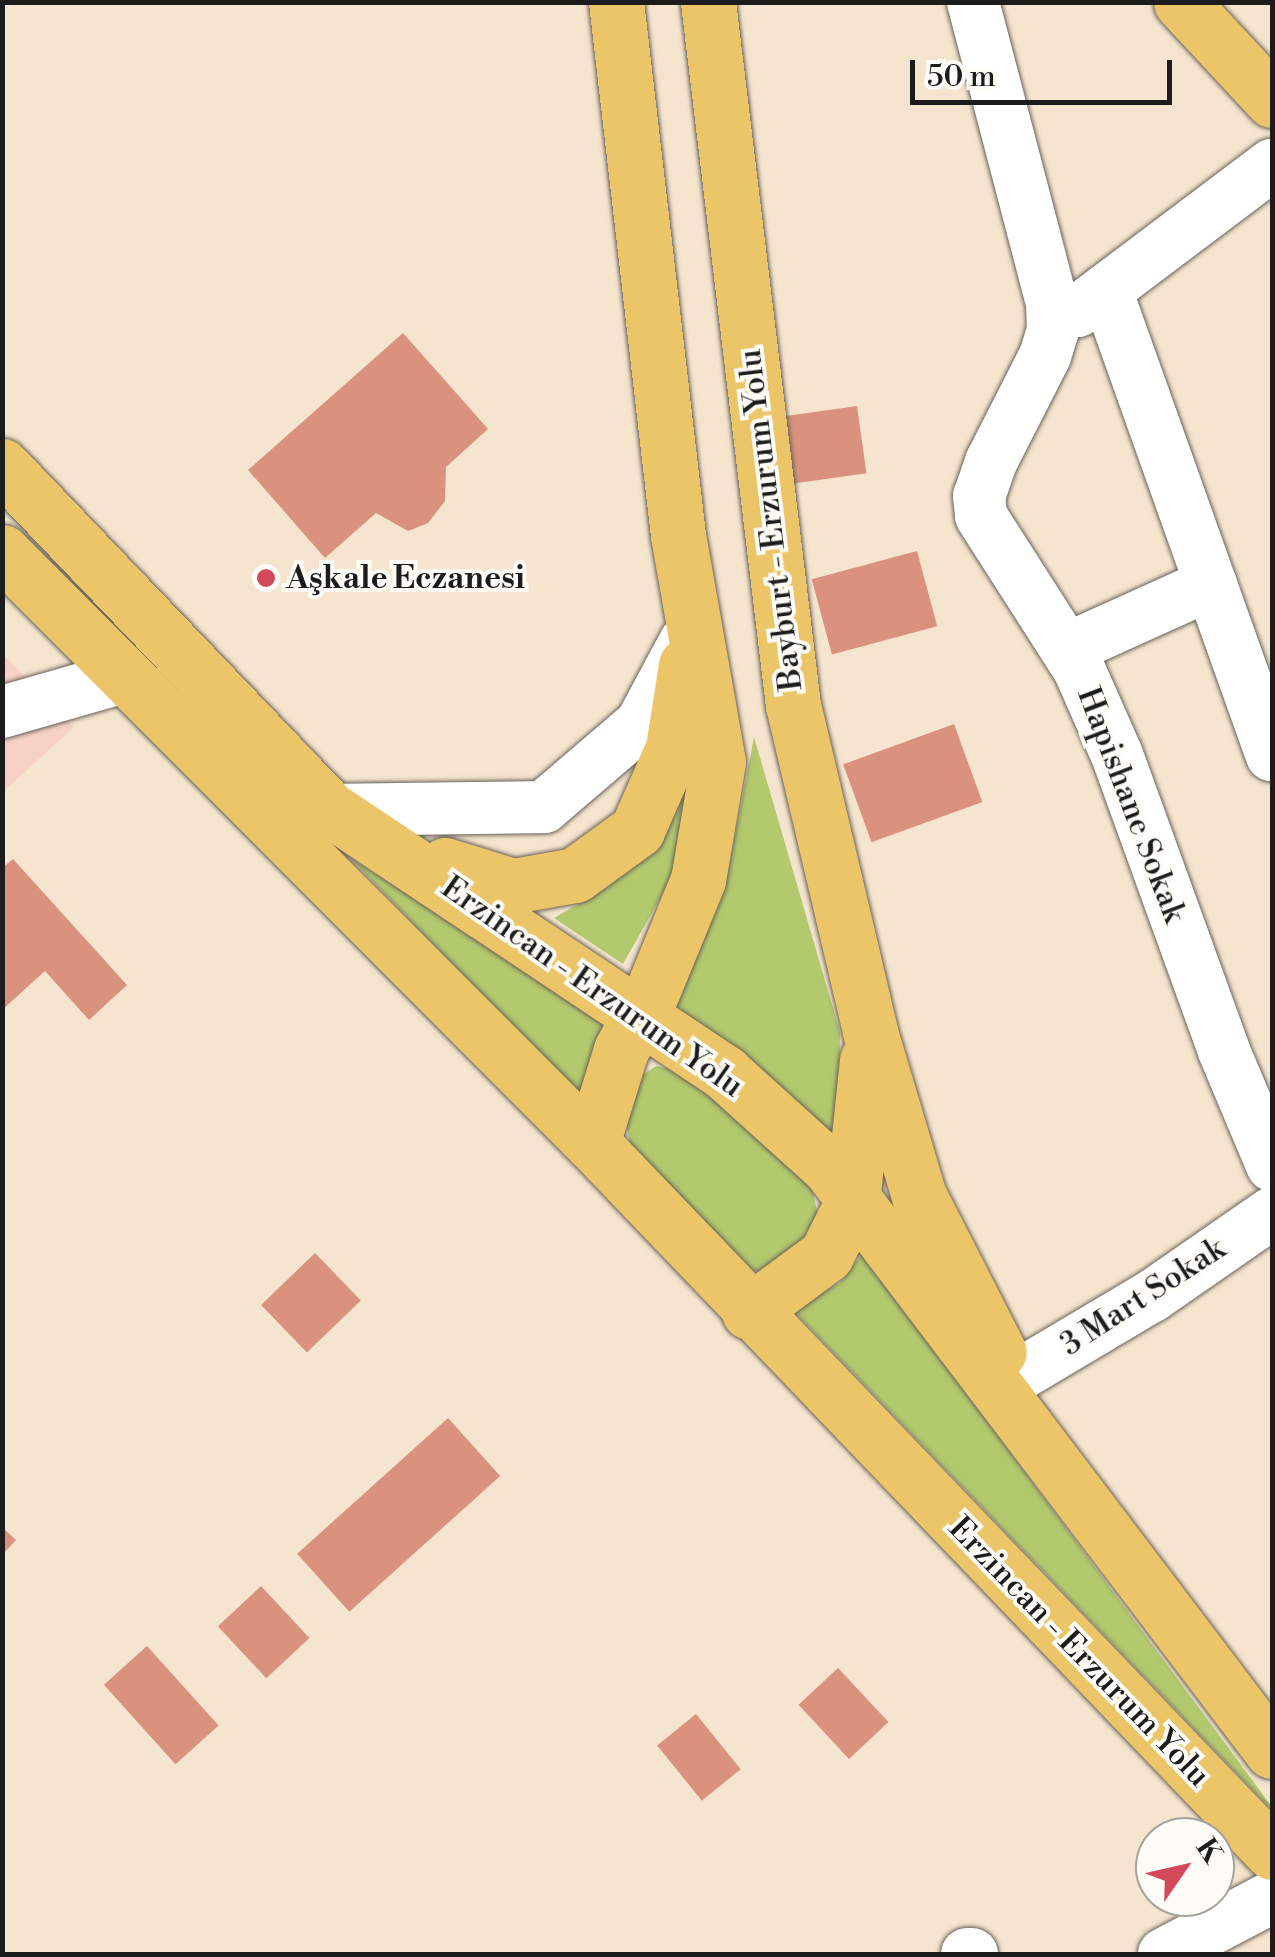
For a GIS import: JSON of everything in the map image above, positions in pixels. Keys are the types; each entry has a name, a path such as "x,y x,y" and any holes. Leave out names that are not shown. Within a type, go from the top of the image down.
{"main road":[{"path":"592,1143 621,1050 698,880 718,762 692,628 616,2"},
{"name":"Bayburt - Erzurum Yolu","path":"708,2 794,705 870,1032 919,1196 1051,1463"},
{"path":"1181,2 1272,100"},
{"name":"Erzincan - Erzurum Yolu","path":"2,466 331,810 725,1073 828,1167 1272,1751"},
{"name":"Erzincan - Erzurum Yolu","path":"2,552 592,1143 1272,1852"},
{"path":"331,810 431,861 513,886 576,875 636,830 673,748 692,628"},
{"name":"Bayburt - Erzurum Yolu","path":"750,1312 826,1256 853,1201 870,1032"}],"street":[{"path":"973,2 1052,303 1052,330"},
{"path":"1052,330 1272,166"},
{"path":"1106,290 1272,755"},
{"name":"Hapishane Sokak","path":"1052,330 979,496 980,516 1067,649 1117,755 1224,1052 1272,1165"},
{"path":"1067,649 1211,584"},
{"path":"331,810 544,808 641,724 692,628"},
{"path":"2,712 124,677"},
{"name":"3 Mart Sokak","path":"1012,1378 1152,1296 1272,1213"},
{"path":"1164,1954 1272,1898"}],"shaded area":[{"path":"3,654 74,727 3,792"}],"green space":[{"path":"754,737 840,1032 838,1153 665,1002 726,883"},
{"path":"698,764 690,833 666,888 623,964 554,918 604,889 642,855 668,822"},
{"path":"350,858 614,1021 586,1102"},
{"path":"656,1066 688,1072 810,1178 819,1221 777,1272 744,1270 632,1157 625,1115 631,1082"},
{"path":"863,1253 1272,1810 791,1308 840,1283"}],"building":[{"path":"403,333 488,429 446,467 445,501 428,523 408,531 376,513 325,558 248,470"},
{"path":"857,406 866,473 792,484 783,416"},
{"path":"917,551 937,626 832,655 812,579"},
{"path":"954,724 982,802 872,842 843,764"},
{"path":"13,859 127,985 89,1020 45,971 2,1010 2,868"},
{"path":"315,1253 361,1300 307,1353 261,1305"},
{"path":"448,1418 500,1476 349,1612 297,1554"},
{"path":"2,1527 16,1540 2,1555"},
{"path":"261,1586 309,1638 266,1678 218,1626"},
{"path":"147,1646 219,1726 175,1764 104,1685"},
{"path":"838,1668 888,1722 849,1759 799,1705"},
{"path":"696,1714 741,1769 702,1801 657,1745"}],"place":[{"name":"Aşkale Eczanesi","path":"266,578"}]}
